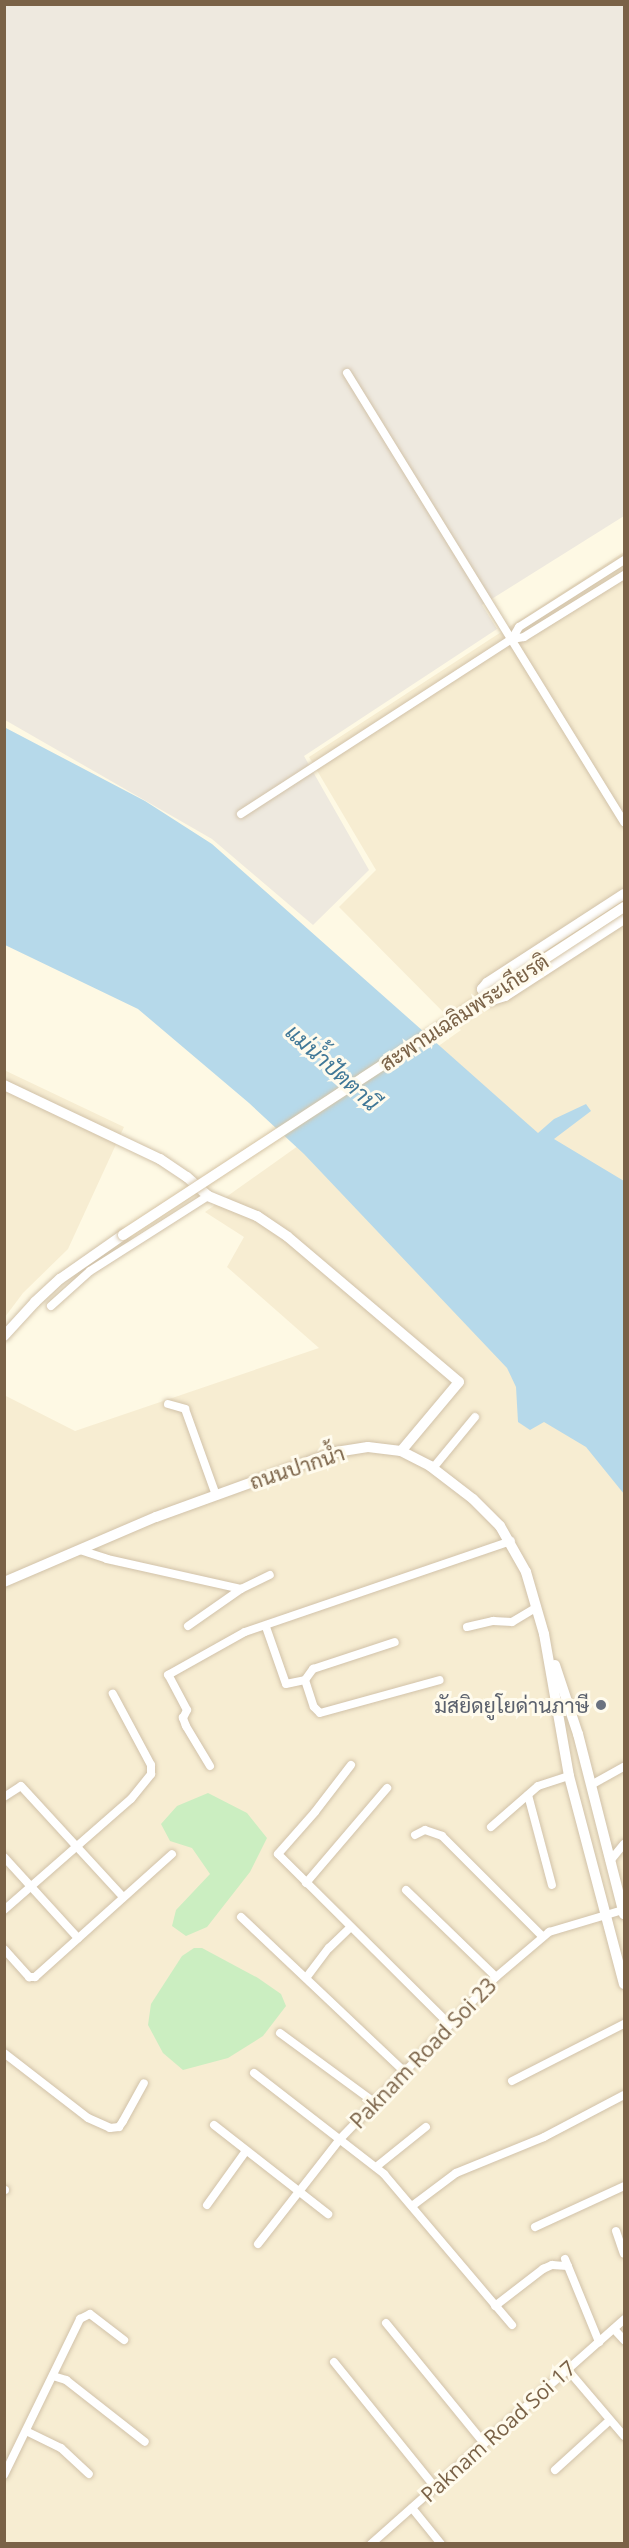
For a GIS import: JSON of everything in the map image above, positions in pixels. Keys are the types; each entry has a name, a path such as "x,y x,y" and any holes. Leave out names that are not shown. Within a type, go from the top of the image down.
{"street":[{"path":"347,373 624,822"},
{"path":"512,639 519,627 624,560"},
{"path":"241,814 512,639 524,637 624,575"},
{"path":"624,894 487,983 482,990 484,994 489,1001 505,996 624,919"},
{"name":"สะพานเฉลิมพระเกียรติ","path":"4,1336 60,1279 123,1235 624,907"},
{"path":"4,1084 160,1159 188,1177 208,1196 257,1216 288,1237 459,1382 401,1451"},
{"path":"51,1306 90,1271 208,1196"},
{"path":"168,1404 185,1409 216,1495"},
{"path":"433,1468 475,1417"},
{"name":"ถนนปากน้ำ","path":"4,1582 79,1549 216,1495 336,1452 368,1448 401,1451 433,1468 473,1499 511,1541 526,1572 544,1634 578,1734 624,1912"},
{"path":"210,1766 186,1725 183,1718 187,1710 168,1675 245,1632 266,1627 511,1541"},
{"path":"79,1549 107,1559 241,1589"},
{"path":"188,1626 241,1589 270,1575"},
{"path":"467,1627 493,1621 512,1622 537,1607"},
{"path":"266,1627 286,1684 305,1680 313,1669 395,1642"},
{"name":"ถนนปากน้ำ","path":"544,1634 569,1776 624,1984"},
{"path":"305,1680 314,1707 320,1713 440,1680"},
{"path":"4,1910 131,1800 151,1774 151,1765 113,1694"},
{"path":"351,1765 315,1812 278,1851 279,1857 449,2024"},
{"path":"591,1785 624,1767"},
{"path":"490,1827 548,1781 569,1776"},
{"path":"4,1797 21,1786 123,1896"},
{"path":"306,1883 387,1788"},
{"path":"528,1796 552,1885"},
{"path":"415,1835 425,1830 442,1836 542,1936"},
{"path":"610,1861 624,1844"},
{"path":"4,1949 32,1978 172,1854"},
{"path":"4,1857 78,1938"},
{"path":"406,1890 496,1977"},
{"name":"Paknam Road Soi 23","path":"258,2244 340,2139 496,1977 542,1936 555,1929 624,1912"},
{"path":"241,1917 405,2072"},
{"path":"306,1978 329,1948 351,1927"},
{"path":"512,2081 624,2024"},
{"path":"280,2033 374,2102"},
{"path":"4,2053 88,2118 110,2128 118,2127 123,2121 144,2082"},
{"path":"254,2073 376,2167 412,2206 512,2325"},
{"path":"412,2206 456,2173 544,2137 624,2095"},
{"path":"214,2125 328,2214"},
{"path":"376,2167 426,2127"},
{"path":"207,2205 246,2151"},
{"path":"535,2227 624,2186"},
{"path":"616,2231 624,2254"},
{"path":"495,2306 549,2266 567,2263 599,2342"},
{"path":"4,2475 53,2376 72,2331 85,2315 90,2314 124,2340"},
{"name":"Paknam Road Soi 17","path":"371,2544 624,2319"},
{"path":"386,2323 484,2443"},
{"path":"614,2329 624,2340"},
{"path":"334,2362 435,2487"},
{"path":"567,2369 624,2436"},
{"path":"53,2376 66,2380 146,2442"},
{"path":"555,2470 610,2420"},
{"path":"26,2431 66,2451 89,2474"},
{"path":"412,2508 441,2544"}],"shaded area":[{"path":"5,5 624,5 624,516 482,605 497,629 304,756 369,870 313,925 212,839 5,720"},
{"path":"624,552 624,2543 5,2543 4,1395 75,1431 319,1348 227,1267 244,1237 205,1212 461,1030 339,907 376,870 309,757"},
{"path":"4,1070 124,1127 68,1249 23,1293 5,1317"}],"green space":[{"path":"208,1793 247,1813 267,1838 250,1872 207,1927 186,1936 172,1926 176,1910 210,1874 192,1848 170,1841 161,1824 177,1806"},
{"path":"194,1948 202,1948 258,1978 281,1994 286,2006 263,2036 228,2058 183,2070 163,2053 148,2025 151,2004 182,1956"}],"water":[{"name":"แม่น้ำปัตตานี","path":"4,727 145,801 212,844 538,1133 554,1119 586,1104 591,1111 554,1139 624,1181 624,1494 586,1447 544,1422 530,1430 518,1422 516,1387 507,1368 304,1154 249,1103 138,1009 5,945"}],"place":[{"name":"มัสยิดยูโยด่านภาษี","path":"601,1705"}]}
